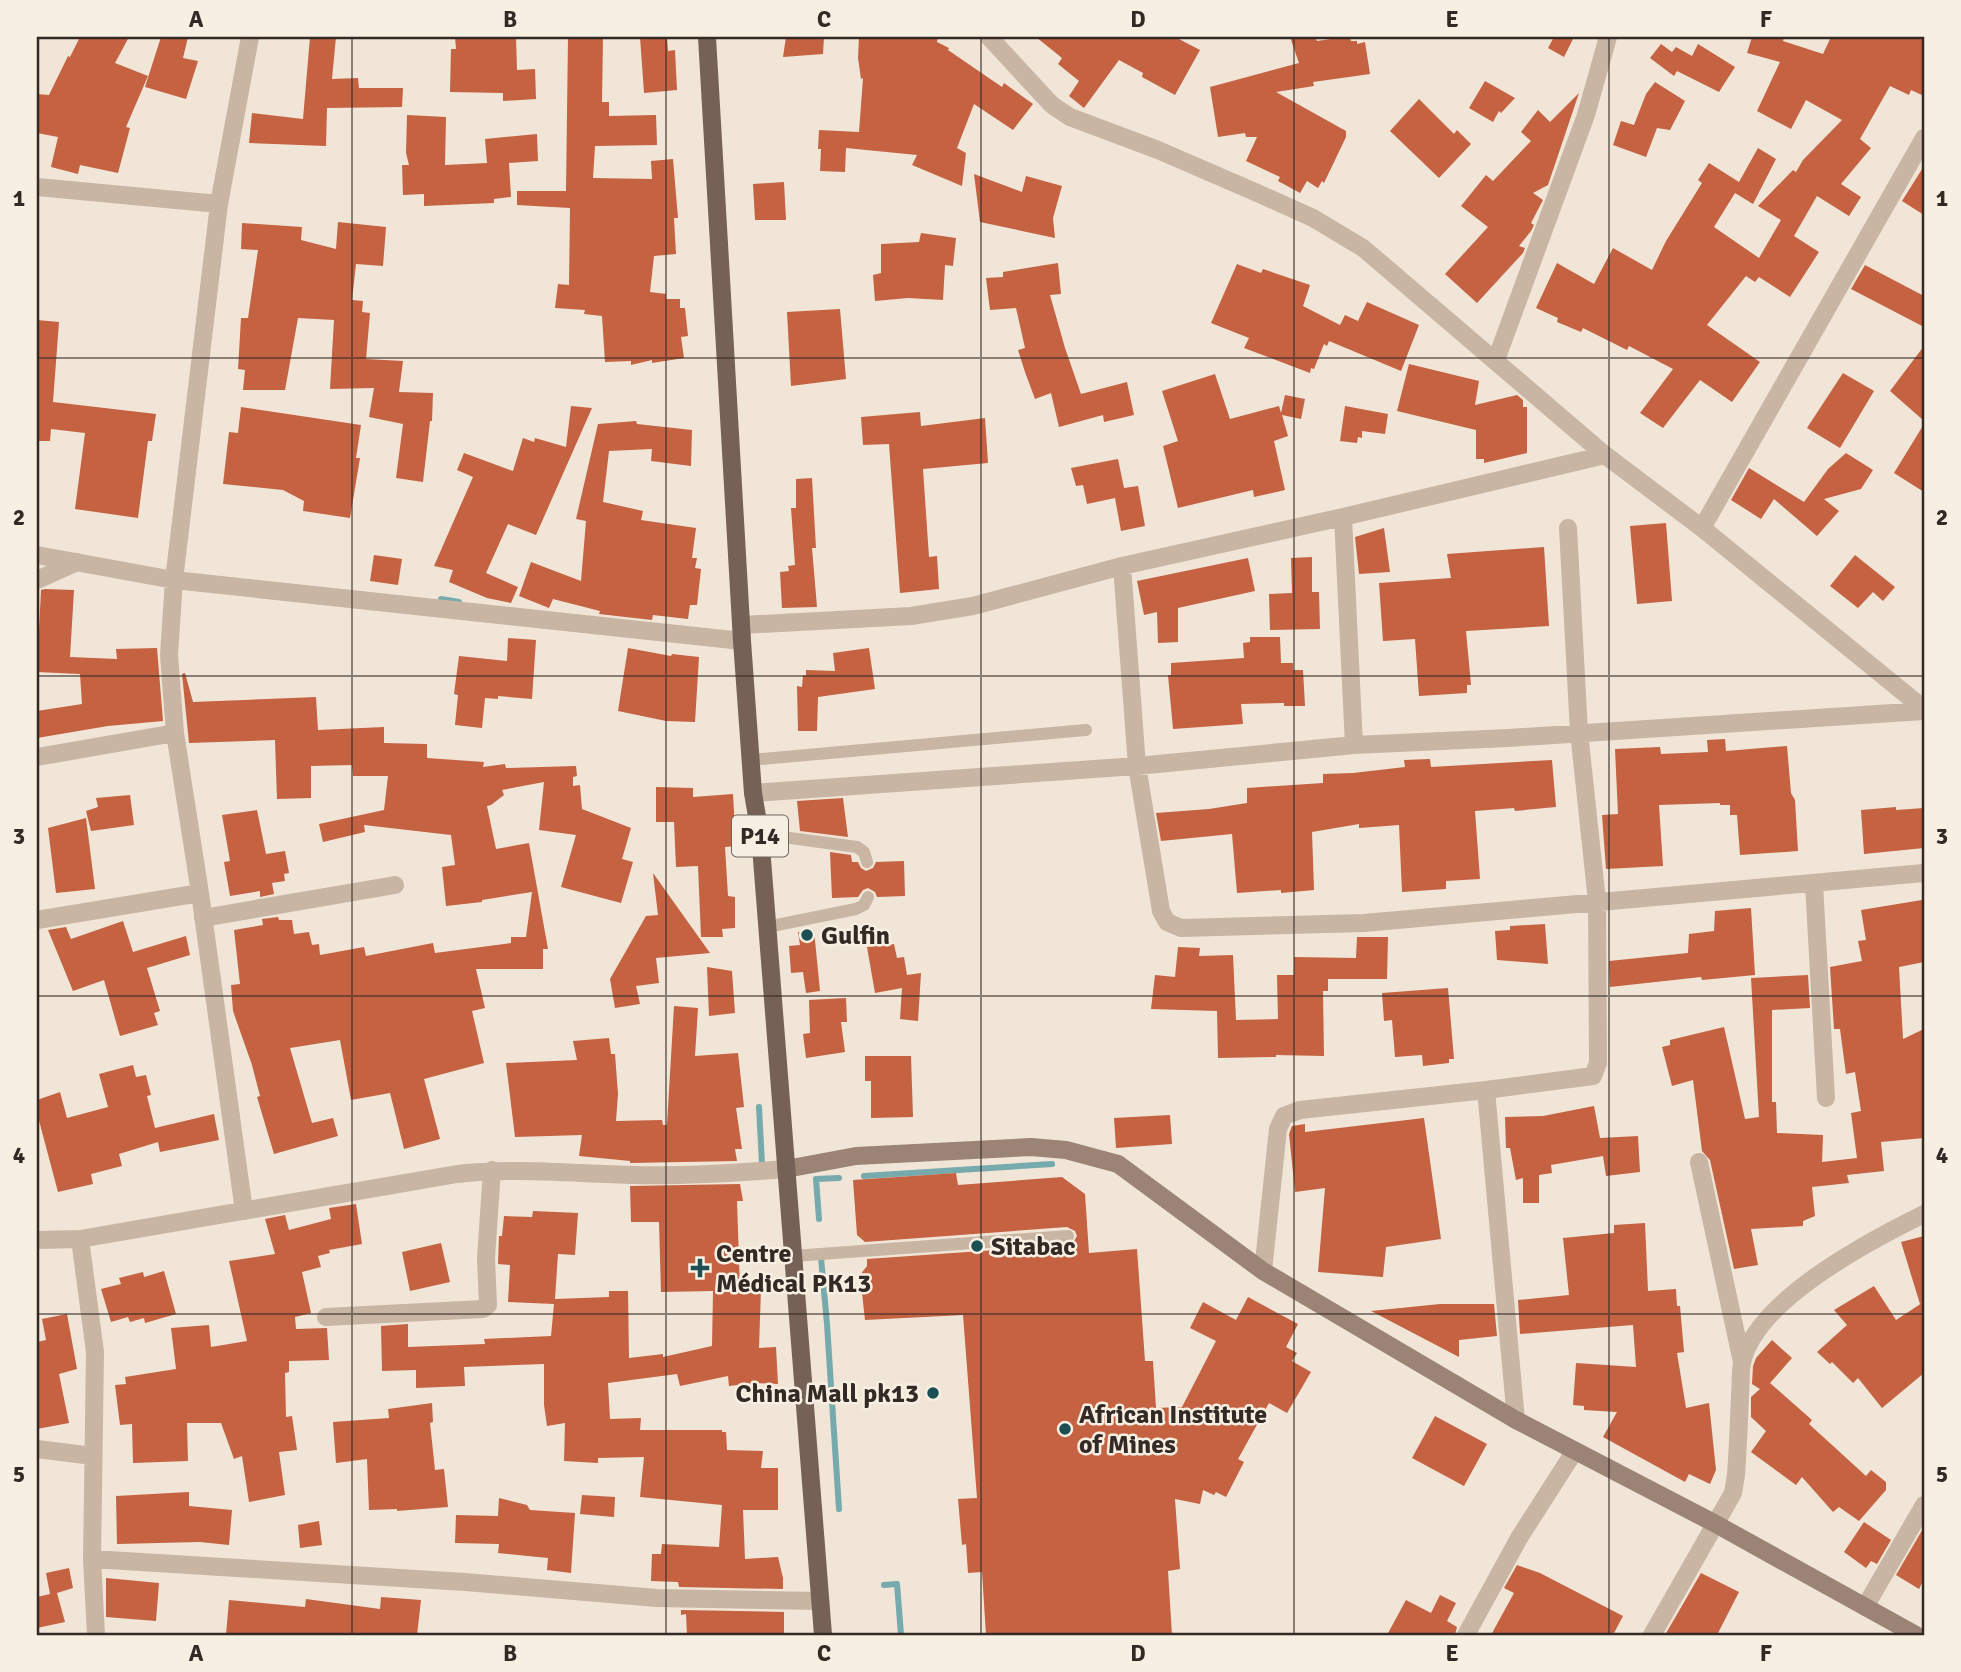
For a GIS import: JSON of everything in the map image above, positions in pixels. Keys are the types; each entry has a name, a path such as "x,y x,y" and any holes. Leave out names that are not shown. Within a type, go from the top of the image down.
{"main road":[{"name":"P14","path":"707,37 741,633 753,793 760,834 823,1635"}],"street":[{"path":"244,1211 175,733 169,655 174,580 219,204 250,37"},
{"path":"989,37 1052,105 1070,117 1170,155 1313,218 1363,248 1605,455 1702,528 1924,710"},
{"path":"1496,360 1586,115 1608,37"},
{"path":"1702,528 1924,138"},
{"path":"37,187 219,204"},
{"path":"37,555 174,580 741,633 911,616 973,606 1122,566 1605,455"},
{"path":"1343,517 1354,745"},
{"path":"1263,1271 1278,1129 1284,1116 1300,1110 1593,1076 1598,1063 1597,901 1579,732 1568,528"},
{"path":"37,580 77,562"},
{"path":"1122,566 1137,766 1161,911 1167,922 1181,929 1364,923 1924,873"},
{"path":"753,793 1137,766 1354,745 1508,738 1924,710"},
{"path":"37,757 175,733"},
{"path":"1814,884 1826,1098"},
{"path":"203,918 395,885"},
{"path":"37,920 200,893"},
{"path":"1486,1090 1516,1420"},
{"path":"37,1240 80,1239 492,1170 719,1175 786,1169 856,1156 1031,1147 1066,1150 1118,1164 1263,1271 1516,1420 1714,1523 1916,1635"},
{"path":"1652,1635 1732,1493 1736,1475 1742,1362 1699,1162"},
{"path":"326,1317 483,1309 488,1305 486,1258 492,1170"},
{"path":"1742,1362 1754,1336 1768,1317 1796,1291 1873,1239 1924,1214"},
{"path":"80,1239 95,1352 92,1559 96,1635"},
{"path":"37,1450 93,1456"},
{"path":"1466,1635 1519,1538 1574,1451"},
{"path":"1865,1607 1924,1504"},
{"path":"92,1559 465,1582 657,1598 820,1601"}],"lane":[{"path":"751,760 1086,730"},
{"path":"760,834 857,848 864,852 867,862"},
{"path":"767,927 856,909 864,905 868,897"},
{"path":"793,1256 1068,1236"}],"building":[{"path":"80,37 129,37 115,63 148,76 126,127 130,128 118,173 80,165 78,174 51,167 58,137 37,133 37,94 49,95"},
{"path":"161,37 188,37 183,58 198,61 186,99 145,87"},
{"path":"310,37 336,37 332,79 358,78 359,88 403,88 402,107 327,108 326,146 249,143 252,113 303,119"},
{"path":"455,37 516,37 517,70 535,69 536,99 503,101 503,93 450,92 451,49 456,49"},
{"path":"568,37 603,37 602,102 609,102 609,116 656,115 657,145 595,146 593,178 652,179 651,161 673,159 678,218 674,218 676,254 654,256 650,292 666,294 666,299 680,299 680,308 685,308 688,336 681,337 684,358 652,363 652,360 631,365 631,361 605,362 602,316 584,314 585,310 555,308 558,284 569,285 570,208 517,205 517,191 566,191"},
{"path":"640,37 667,37 668,51 675,50 677,90 644,93"},
{"path":"786,37 824,37 823,54 783,57"},
{"path":"859,37 938,37 937,42 949,48 948,50 1002,87 1004,83 1033,104 1013,130 974,104 957,148 966,153 962,186 912,165 917,155 846,148 845,172 820,171 819,130 859,132 863,78 861,79 858,58"},
{"path":"1036,37 1175,37 1200,50 1175,95 1142,77 1143,73 1119,60 1084,108 1069,96 1079,81 1058,64 1062,58"},
{"path":"1290,37 1315,37 1317,41 1350,37 1351,41 1357,41 1357,44 1365,42 1370,74 1313,82 1314,86 1276,92 1346,131 1346,137 1324,183 1322,181 1318,188 1307,181 1300,193 1278,181 1280,177 1246,161 1257,137 1246,137 1245,133 1218,137 1210,87 1299,63"},
{"path":"1554,37 1574,37 1564,57 1548,48"},
{"path":"1752,37 1784,37 1783,41 1823,54 1831,37 1924,37 1924,96 1911,90 1909,95 1890,86 1860,139 1871,148 1841,184 1861,197 1849,216 1817,196 1794,236 1819,252 1790,297 1759,277 1755,282 1746,276 1707,325 1760,362 1732,402 1700,380 1663,428 1640,413 1673,369 1629,346 1627,350 1583,328 1581,332 1557,322 1558,318 1536,308 1557,263 1594,284 1613,248 1652,270 1666,241 1702,183 1698,180 1709,163 1739,182 1758,148 1776,159 1753,204 1735,193 1714,227 1759,258 1781,220 1758,206 1793,170 1796,172 1803,160 1842,120 1806,100 1791,129 1757,111 1780,62 1747,53"},
{"path":"1661,44 1672,52 1676,47 1692,56 1698,44 1735,67 1719,92 1677,71 1674,76 1650,58"},
{"path":"1485,81 1515,98 1501,113 1499,111 1493,122 1469,108"},
{"path":"1655,82 1685,101 1670,130 1657,128 1646,157 1613,145 1621,121 1634,125 1646,94"},
{"path":"1579,93 1548,185 1533,193 1543,200 1531,223 1534,225 1531,231 1519,246 1525,248 1523,253 1477,303 1445,274 1488,227 1461,206 1486,175 1493,181 1531,141 1521,132 1538,110 1550,122"},
{"path":"1419,99 1454,134 1457,130 1471,144 1439,178 1390,131"},
{"path":"407,115 446,117 445,165 487,163 485,139 537,134 538,161 509,163 511,197 494,199 494,203 424,206 424,194 403,195 402,165 409,165 406,153"},
{"path":"1924,166 1924,215 1902,201"},
{"path":"974,174 1022,192 1026,176 1062,186 1053,218 1055,238 980,222"},
{"path":"784,182 786,220 755,220 753,184"},
{"path":"338,222 386,227 383,266 356,264 352,300 363,301 362,312 370,313 366,359 403,361 399,392 433,393 432,421 423,482 396,478 403,424 369,417 374,388 330,389 334,320 298,318 285,390 243,390 245,370 238,369 241,318 248,318 258,250 241,249 242,223 302,227 301,240 336,249"},
{"path":"921,233 956,238 953,266 945,265 943,300 908,298 875,301 873,275 881,273 881,244 919,242"},
{"path":"1058,263 1061,294 1050,295 1081,394 1127,382 1134,415 1104,422 1103,415 1059,427 1051,393 1035,399 1025,372 1018,350 1025,348 1016,308 990,310 986,278 1003,277 1003,272"},
{"path":"1237,264 1261,273 1263,269 1310,285 1303,306 1340,325 1345,315 1358,321 1367,302 1419,325 1401,371 1329,341 1327,346 1324,344 1310,373 1244,348 1249,338 1211,323"},
{"path":"1865,265 1924,296 1924,327 1851,289"},
{"path":"840,309 846,379 791,386 787,312"},
{"path":"37,320 59,322 53,402 156,414 152,441 148,441 138,518 75,509 85,433 51,429 50,441 37,441"},
{"path":"1924,346 1924,421 1890,391"},
{"path":"1409,364 1479,381 1475,405 1517,395 1523,400 1523,407 1527,407 1527,453 1484,463 1484,459 1476,459 1476,430 1397,411"},
{"path":"1843,373 1874,391 1840,448 1807,428"},
{"path":"1215,374 1230,419 1279,406 1281,413 1285,395 1305,399 1301,419 1282,415 1288,436 1274,441 1285,490 1254,497 1253,490 1178,508 1163,446 1178,441 1162,391"},
{"path":"571,406 592,408 536,535 508,524 486,573 518,587 511,603 487,598 449,582 453,570 434,566 473,477 457,470 464,453 513,471 523,438 534,442 535,438 566,447"},
{"path":"1345,406 1388,414 1385,434 1362,431 1362,438 1358,437 1357,443 1340,441"},
{"path":"241,407 361,425 356,458 360,458 350,518 303,511 304,501 283,490 223,484 229,432 238,433"},
{"path":"920,412 921,426 985,418 988,463 923,469 929,557 937,556 939,589 900,593 889,444 863,445 861,417"},
{"path":"636,421 637,424 692,430 691,466 651,461 652,449 609,451 603,502 643,511 641,520 696,528 692,558 697,558 695,568 701,569 697,605 690,605 688,619 653,615 652,620 599,614 600,611 553,599 549,608 519,596 531,562 581,581 586,521 576,519 598,424"},
{"path":"1924,424 1924,492 1894,473"},
{"path":"1846,453 1873,470 1861,489 1824,499 1839,511 1817,536 1774,499 1761,519 1731,500 1749,468 1804,502 1828,469"},
{"path":"1118,459 1124,488 1138,486 1145,526 1121,531 1115,498 1087,504 1083,485 1076,486 1071,468"},
{"path":"812,478 816,548 812,548 817,607 782,608 780,572 789,571 788,566 795,565 791,508 796,508 796,479"},
{"path":"1666,523 1672,601 1637,604 1630,526"},
{"path":"1384,528 1390,572 1359,574 1355,537"},
{"path":"1544,547 1549,626 1466,631 1471,685 1467,685 1467,693 1419,696 1415,639 1383,641 1379,583 1451,578 1447,554"},
{"path":"374,555 402,559 398,585 370,581"},
{"path":"1855,555 1895,587 1883,601 1873,592 1858,608 1830,586"},
{"path":"1312,557 1312,592 1319,592 1320,629 1270,630 1269,594 1292,593 1291,558"},
{"path":"1248,558 1255,591 1178,608 1178,642 1158,643 1157,612 1144,615 1137,581"},
{"path":"41,590 74,590 70,657 117,659 116,649 157,648 163,721 108,726 37,738 37,711 82,704 80,674 37,672"},
{"path":"1250,637 1280,637 1281,663 1293,663 1293,670 1303,670 1305,706 1284,706 1284,703 1241,704 1243,724 1173,729 1168,675 1171,675 1171,663 1244,658 1243,643 1250,642"},
{"path":"508,638 536,640 532,699 498,696 498,699 485,698 482,728 455,725 458,695 454,694 459,656 507,661"},
{"path":"628,648 671,656 699,657 695,722 666,721 618,711"},
{"path":"869,648 875,689 818,697 817,731 798,731 797,686 802,687 806,670 835,671 833,653"},
{"path":"185,673 193,702 316,697 318,730 384,727 384,743 427,744 427,758 484,762 483,767 505,764 506,768 576,766 577,776 573,777 573,786 580,785 582,809 631,828 622,859 633,862 621,903 561,887 576,835 539,830 544,782 502,790 504,795 487,806 496,849 529,843 548,949 543,949 543,969 476,969 485,1008 472,1011 484,1063 424,1079 440,1139 404,1149 390,1093 351,1100 340,1040 290,1048 312,1123 333,1118 338,1136 274,1154 257,1097 260,1096 252,1065 233,1011 231,985 240,984 234,930 263,925 262,919 278,917 279,920 292,920 294,934 309,932 312,945 319,944 320,955 364,947 366,956 433,943 435,953 511,943 511,937 526,937 532,892 446,906 442,867 455,865 451,835 364,825 365,832 323,842 319,824 384,810 388,776 353,776 352,765 311,766 311,798 277,799 275,740 189,743 182,674"},
{"path":"1725,739 1726,751 1787,746 1791,793 1795,800 1798,851 1740,855 1737,815 1730,815 1730,805 1659,805 1663,866 1606,869 1602,815 1618,814 1615,749 1660,747 1661,754 1708,752 1707,740"},
{"path":"1430,759 1431,767 1552,760 1556,807 1475,811 1480,879 1446,881 1446,889 1402,892 1399,825 1359,828 1359,824 1312,832 1314,890 1281,893 1281,890 1237,893 1232,834 1161,841 1156,813 1247,803 1247,788 1323,783 1323,774 1405,767 1404,760"},
{"path":"656,787 693,788 693,797 733,794 736,846 725,847 728,896 735,897 735,928 722,929 723,937 701,937 698,866 676,867 674,822 656,822"},
{"path":"130,795 134,825 91,831 86,811 98,807 96,798"},
{"path":"843,798 848,837 800,831 797,801"},
{"path":"1896,807 1896,810 1924,808 1924,848 1864,854 1861,810"},
{"path":"257,810 266,854 285,851 289,873 284,874 285,881 272,883 274,894 260,897 260,891 230,896 224,862 230,861 222,815"},
{"path":"86,818 95,889 56,893 48,828"},
{"path":"830,852 851,855 852,862 858,862 866,871 873,868 876,862 904,861 905,896 877,897 875,892 868,888 858,897 832,898"},
{"path":"653,873 710,953 656,958 659,983 636,986 640,1004 615,1008 610,979 646,916 658,915"},
{"path":"1922,900 1924,962 1899,967 1903,1039 1924,1029 1924,1138 1881,1142 1884,1171 1847,1175 1849,1183 1812,1187 1815,1216 1803,1221 1803,1226 1751,1229 1758,1265 1734,1269 1710,1160 1702,1151 1693,1080 1672,1086 1662,1047 1670,1045 1670,1040 1724,1027 1745,1119 1759,1117 1751,978 1808,975 1810,1008 1772,1010 1772,1102 1776,1102 1777,1133 1823,1135 1822,1162 1857,1158 1851,1113 1861,1111 1855,1072 1846,1074 1840,1029 1834,1029 1830,967 1862,961 1858,941 1866,940 1861,910"},
{"path":"1751,908 1755,975 1702,980 1701,977 1610,987 1609,961 1688,953 1689,934 1714,931 1715,911"},
{"path":"123,921 133,952 186,936 190,955 147,968 160,1011 154,1013 158,1025 120,1036 104,980 73,991 48,930 66,927 71,939"},
{"path":"1545,924 1548,964 1497,960 1495,931 1510,930 1510,926"},
{"path":"814,930 820,991 806,993 803,972 791,973 789,946 800,945 798,932"},
{"path":"1357,937 1388,937 1387,979 1328,979 1328,991 1323,991 1324,1056 1218,1058 1217,1011 1151,1009 1155,975 1175,977 1178,947 1200,948 1199,956 1233,955 1236,1020 1278,1019 1277,975 1294,975 1294,957 1356,958"},
{"path":"894,944 897,958 904,957 907,975 921,973 918,1021 900,1019 902,988 875,993 867,947"},
{"path":"707,967 732,971 735,1013 709,1016"},
{"path":"1448,988 1454,1059 1449,1059 1449,1063 1423,1066 1422,1055 1395,1057 1392,1020 1384,1021 1382,993"},
{"path":"846,998 847,1022 841,1022 845,1052 806,1058 803,1034 810,1033 809,1000"},
{"path":"674,1006 698,1008 695,1056 738,1053 744,1107 736,1108 742,1149 735,1149 737,1161 630,1163 579,1156 582,1135 515,1137 506,1063 577,1060 573,1041 609,1038 611,1054 615,1054 618,1094 616,1121 662,1120 663,1125 667,1125"},
{"path":"865,1056 911,1056 913,1117 871,1118 871,1081 865,1081"},
{"path":"133,1065 136,1077 146,1075 151,1095 147,1096 155,1128 214,1114 219,1140 160,1152 158,1142 119,1154 122,1166 91,1174 93,1184 58,1192 37,1113 37,1100 60,1092 67,1118 108,1107 99,1074"},
{"path":"1594,1106 1600,1138 1638,1136 1640,1172 1606,1176 1603,1156 1551,1165 1552,1173 1539,1175 1539,1203 1523,1203 1523,1178 1516,1180 1510,1148 1506,1148 1505,1117 1543,1116"},
{"path":"1170,1115 1172,1144 1116,1148 1114,1118"},
{"path":"1424,1118 1441,1239 1386,1247 1383,1277 1318,1272 1325,1188 1295,1192 1289,1134 1292,1126 1305,1124 1305,1132"},
{"name":"African Institute of Mines","path":"956,1173 958,1185 1062,1177 1085,1194 1089,1253 1137,1249 1145,1361 1153,1361 1156,1408 1182,1407 1216,1341 1190,1328 1203,1302 1236,1320 1248,1297 1298,1324 1286,1347 1297,1353 1292,1361 1311,1372 1287,1413 1269,1403 1238,1459 1244,1462 1226,1497 1203,1490 1200,1504 1175,1499 1180,1569 1168,1571 1172,1635 986,1635 982,1572 968,1573 966,1544 962,1545 958,1499 977,1498 963,1315 865,1320 860,1275 867,1266 867,1259 1069,1245 1077,1236 1075,1231 1067,1227 865,1242 857,1235 853,1180"},
{"path":"740,1184 743,1201 737,1201 740,1289 761,1289 759,1348 776,1347 778,1384 729,1386 728,1376 680,1386 677,1374 608,1383 610,1419 641,1418 640,1430 722,1430 726,1432 727,1450 763,1451 761,1468 778,1468 778,1510 743,1510 745,1559 778,1557 783,1589 679,1587 678,1582 651,1581 652,1554 661,1554 662,1544 719,1547 722,1505 640,1497 644,1457 598,1458 598,1463 564,1461 565,1423 547,1426 544,1364 464,1367 465,1386 416,1388 416,1370 382,1371 381,1326 408,1324 408,1347 485,1344 484,1339 551,1336 554,1304 508,1302 510,1265 498,1264 499,1236 502,1236 504,1216 532,1217 533,1211 578,1213 575,1255 558,1254 555,1299 609,1297 609,1291 628,1291 629,1358 663,1354 663,1357 712,1346 713,1291 661,1292 659,1222 631,1222 630,1186"},
{"path":"356,1204 362,1244 329,1250 330,1253 318,1256 321,1267 302,1272 311,1313 295,1317 296,1329 327,1328 329,1360 289,1361 289,1372 285,1373 286,1417 292,1416 297,1450 279,1452 285,1495 249,1502 242,1456 234,1459 221,1423 187,1423 188,1461 133,1463 132,1424 120,1425 115,1385 126,1384 125,1377 176,1369 171,1328 209,1325 211,1347 247,1341 229,1261 275,1254 265,1219 285,1215 289,1230 331,1219 329,1208"},
{"path":"1645,1223 1648,1291 1676,1289 1677,1306 1680,1306 1684,1352 1677,1353 1686,1408 1709,1403 1716,1470 1710,1484 1689,1474 1685,1482 1603,1437 1617,1412 1584,1410 1584,1406 1573,1405 1576,1363 1636,1367 1633,1325 1520,1334 1518,1300 1569,1295 1563,1238 1614,1233 1614,1225"},
{"path":"1924,1236 1924,1373 1882,1408 1858,1378 1853,1383 1832,1362 1830,1364 1817,1352 1847,1325 1834,1310 1874,1286 1896,1320 1922,1303 1920,1304 1901,1242"},
{"path":"441,1243 450,1282 410,1291 402,1252"},
{"path":"164,1271 176,1314 145,1323 144,1318 130,1322 128,1317 111,1322 101,1289 121,1284 119,1278 143,1272 144,1277"},
{"path":"1440,1304 1494,1304 1497,1336 1459,1340 1459,1357 1371,1311"},
{"path":"67,1314 77,1369 59,1374 69,1423 37,1429 37,1342 46,1340 42,1319"},
{"path":"1772,1340 1792,1358 1770,1383 1812,1420 1809,1424 1866,1476 1871,1470 1886,1482 1886,1490 1859,1521 1839,1507 1833,1512 1802,1477 1796,1485 1751,1452 1766,1431 1751,1417 1751,1397 1760,1389 1752,1384 1753,1366 1756,1358"},
{"path":"432,1403 433,1422 430,1423 435,1470 444,1469 448,1507 369,1510 367,1459 336,1463 333,1422 389,1418 388,1409"},
{"path":"1435,1416 1487,1444 1464,1486 1412,1458"},
{"path":"189,1492 189,1506 232,1510 229,1545 200,1542 117,1544 116,1496"},
{"path":"582,1495 615,1497 614,1517 580,1514"},
{"path":"499,1498 527,1505 530,1510 575,1513 571,1573 547,1570 548,1558 498,1553 499,1544 455,1543 456,1515 498,1516"},
{"path":"319,1521 322,1545 300,1548 298,1525"},
{"path":"1864,1522 1891,1540 1877,1564 1871,1561 1866,1568 1844,1552"},
{"path":"1924,1527 1924,1579 1919,1589 1896,1575"},
{"path":"1517,1565 1540,1573 1623,1616 1613,1635 1491,1635 1514,1593 1504,1588"},
{"path":"69,1568 73,1588 57,1593 65,1622 37,1628 37,1597 50,1594 46,1573"},
{"path":"1701,1573 1739,1592 1717,1635 1665,1635"},
{"path":"106,1578 159,1583 156,1621 106,1617"},
{"path":"1440,1595 1456,1603 1447,1621 1457,1627 1455,1635 1387,1635 1406,1600 1431,1613"},
{"path":"381,1597 421,1600 417,1635 226,1635 229,1600 305,1607 306,1599 380,1609"},
{"path":"681,1610 784,1612 784,1634 687,1635 686,1614 681,1615"}],"waterway":[{"path":"441,599 459,602"},
{"path":"759,1107 762,1164"},
{"path":"864,1176 1052,1164"},
{"path":"819,1219 816,1179 839,1178"},
{"path":"821,1258 839,1509"},
{"path":"884,1585 897,1584 901,1635"}],"place":[{"name":"Gulfin","path":"807,935"},
{"name":"Sitabac","path":"977,1246"},
{"name":"Centre Médical PK13","path":"700,1268"},
{"name":"China Mall pk13","path":"933,1393"},
{"name":"African Institute of Mines","path":"1065,1429"}]}
